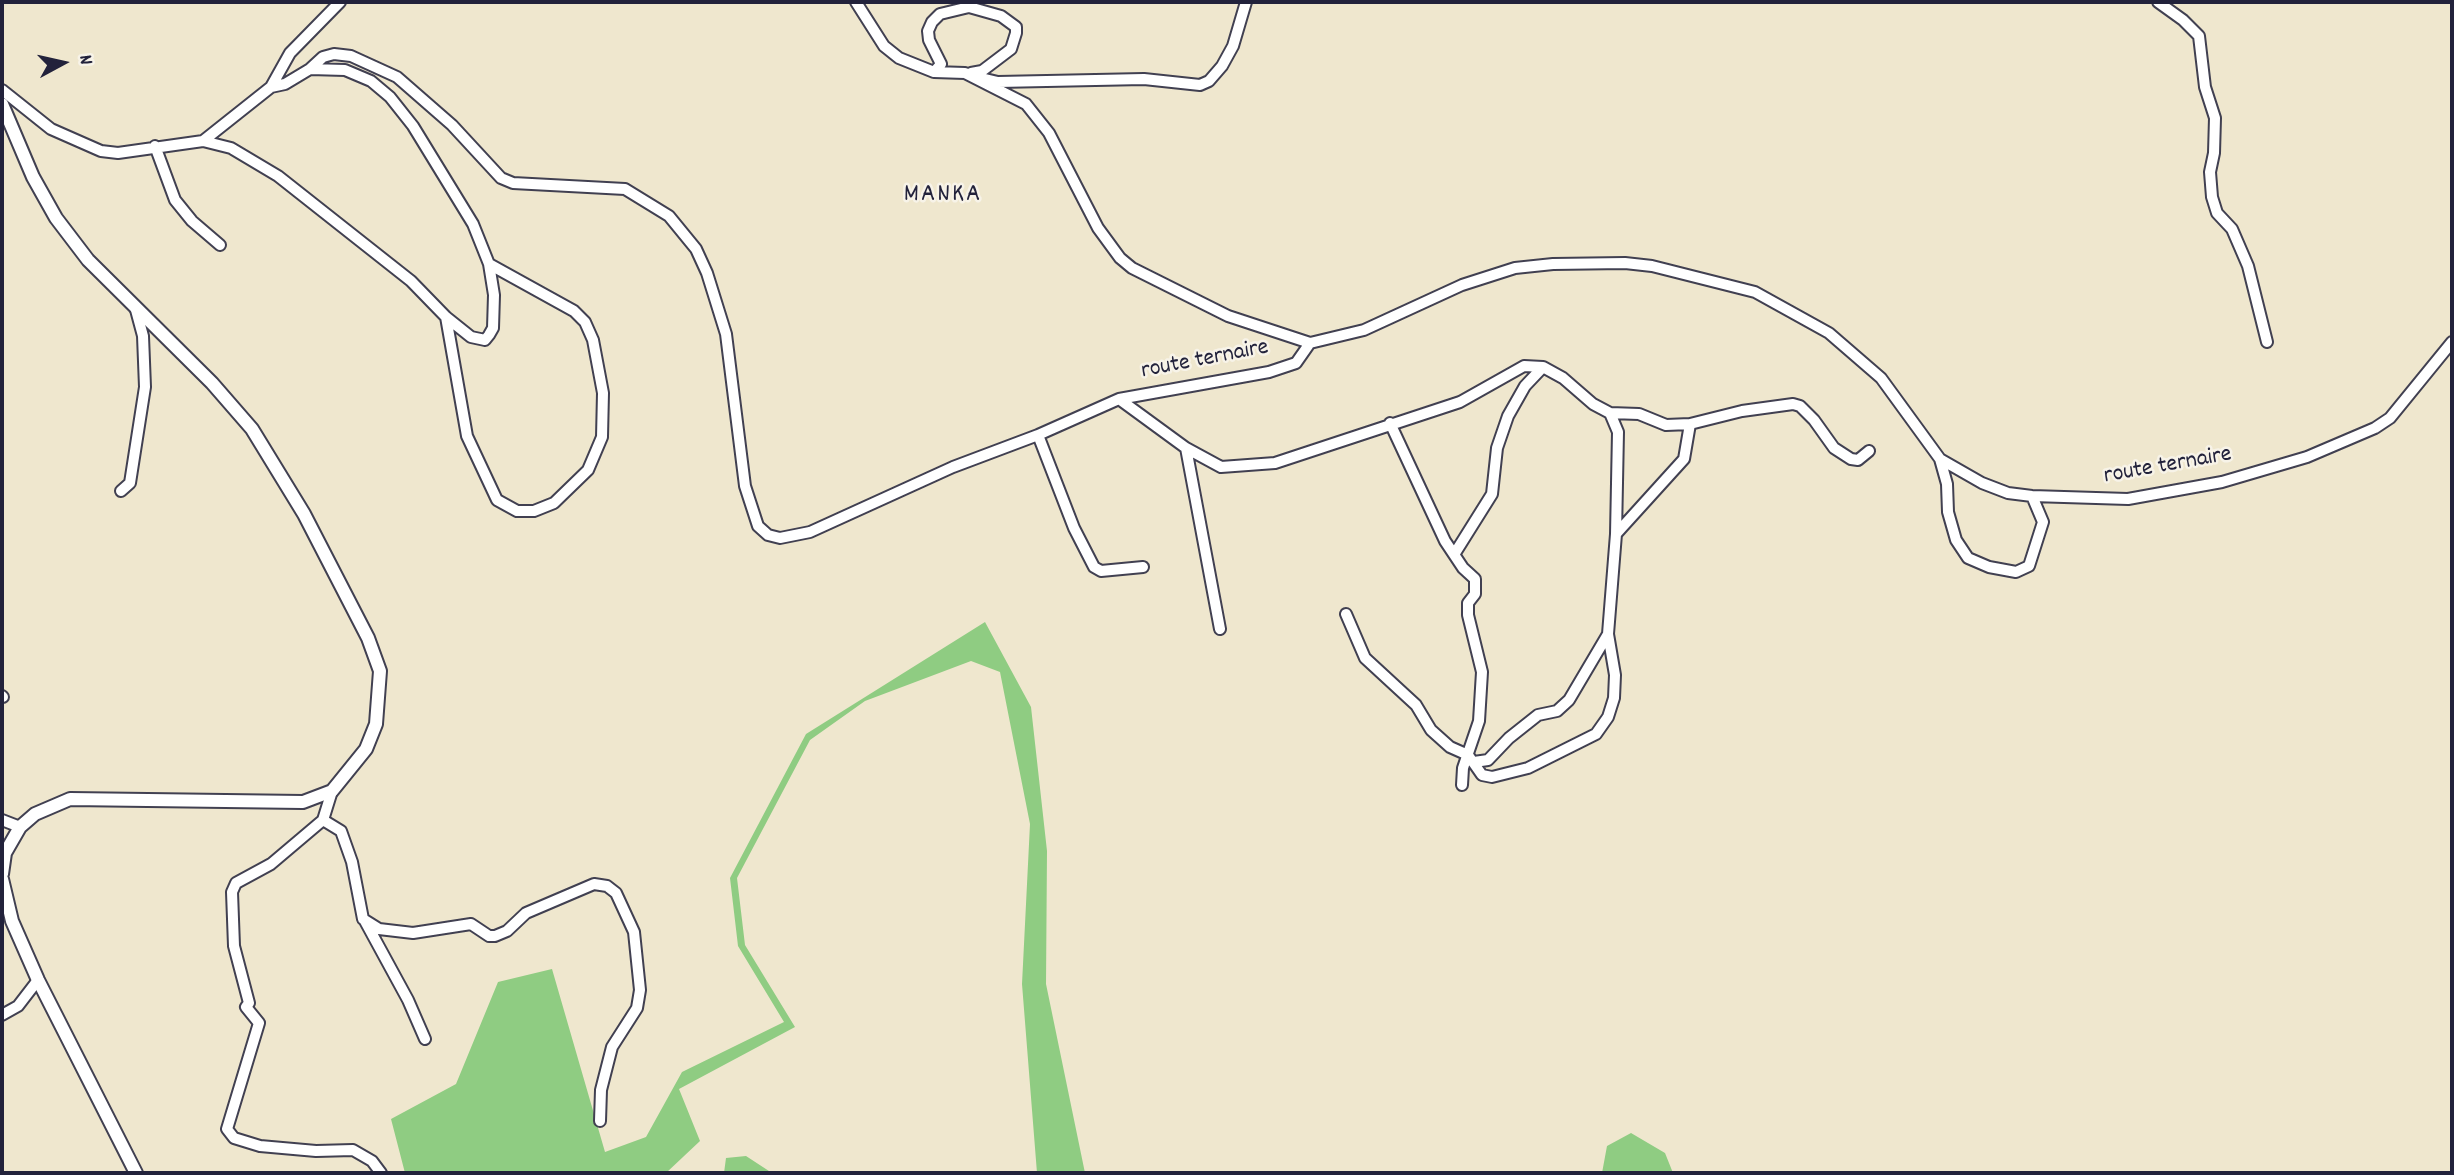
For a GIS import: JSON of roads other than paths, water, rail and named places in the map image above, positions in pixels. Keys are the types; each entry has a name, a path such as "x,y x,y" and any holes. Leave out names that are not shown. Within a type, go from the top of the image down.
{"main road":[{"path":"2,104 33,177 57,218 88,260 212,383 252,429 304,514 369,638 380,671 376,724 355,766 332,791 303,802 70,799 34,814 20,827 5,853 2,876 12,921 38,980 136,1173"}],"street":[{"path":"271,87 290,53 340,2"},
{"path":"856,2 884,46 899,58 934,72 982,71 1011,49 1016,33 1011,22 982,9 969,7 940,15 929,31 941,64 934,72"},
{"path":"965,73 998,82 1144,79 1200,85 1209,81 1222,66 1233,46 1246,2"},
{"path":"2158,2 2183,20 2199,36 2205,87 2216,118 2210,172 2212,197 2217,213 2232,229 2248,266 2267,342"},
{"name":"route ternaire","path":"310,69 323,57 342,55 397,77 452,125 501,178 513,183 625,189 669,216 696,249 711,285 726,334 745,486 758,526 768,535 780,538 810,532 953,467 1038,435 1119,399 1269,372 1296,363 1310,343 1364,330 1462,285 1515,268 1553,264 1625,263 1652,266 1755,292 1829,333 1881,378 1940,459 1982,483 2008,493 2032,496 2128,499 2222,482 2307,457 2375,428 2390,418 2452,342"},
{"path":"2,90 51,129 101,151 118,153 203,141 231,148 278,176 411,281 446,317 471,337 485,340 493,328 494,315 489,264 473,224 413,126 390,97 372,81 345,70 310,69 271,87 203,141"},
{"path":"965,73 1026,104 1039,117 1098,228 1120,258 1132,268 1227,316 1310,343"},
{"path":"155,146 175,200 192,221 220,245"},
{"path":"446,317 467,436 497,500 517,511 534,511 554,503 588,470 602,437 603,393 593,340 585,322 574,311 489,264"},
{"path":"121,491 130,483 145,387 143,336 136,310"},
{"path":"1119,399 1186,449 1221,467 1275,463 1460,402 1524,366 1543,367 1563,378 1593,404 1610,413 1639,414 1666,425 1690,424 1742,411 1793,404 1800,406 1814,420 1834,448 1851,459 1858,460 1869,451"},
{"path":"1455,553 1492,494 1497,448 1508,416 1525,386 1543,367"},
{"path":"1471,758 1482,775 1492,777 1528,768 1596,734 1608,717 1614,698 1615,675 1608,634 1616,534 1618,432 1610,413"},
{"path":"1390,423 1445,541 1463,568 1475,579 1475,594 1468,603 1468,615 1482,672 1479,721 1462,785"},
{"path":"1616,534 1684,459 1690,424"},
{"path":"1038,435 1074,528 1094,567 1101,571 1143,567"},
{"path":"1186,449 1220,629"},
{"path":"1940,459 1956,540 1968,558 1989,567 2016,572 2029,566 2043,522 2032,496"},
{"path":"1346,614 1365,658 1416,705 1431,730 1450,747 1471,758 1488,760 1508,738 1538,715 1557,711 1569,700 1608,634"},
{"path":"332,791 323,820 271,864 236,883 232,892 234,946 249,1003 246,1007 259,1023 226,1129 234,1138 260,1146 316,1151 353,1150 372,1161 381,1173"},
{"path":"2,820 20,827"},
{"path":"323,820 341,831 352,862 363,919 408,1000 425,1039"},
{"path":"363,919 379,929 395,932 471,923 489,936 495,936 508,931 526,913 594,884 607,886 616,893 634,932 640,990 637,1008 612,1047 601,1090 600,1121"},
{"path":"2,1015 18,1006 38,980"}],"district":[{"name":"MANKA","path":"943,196"}]}
